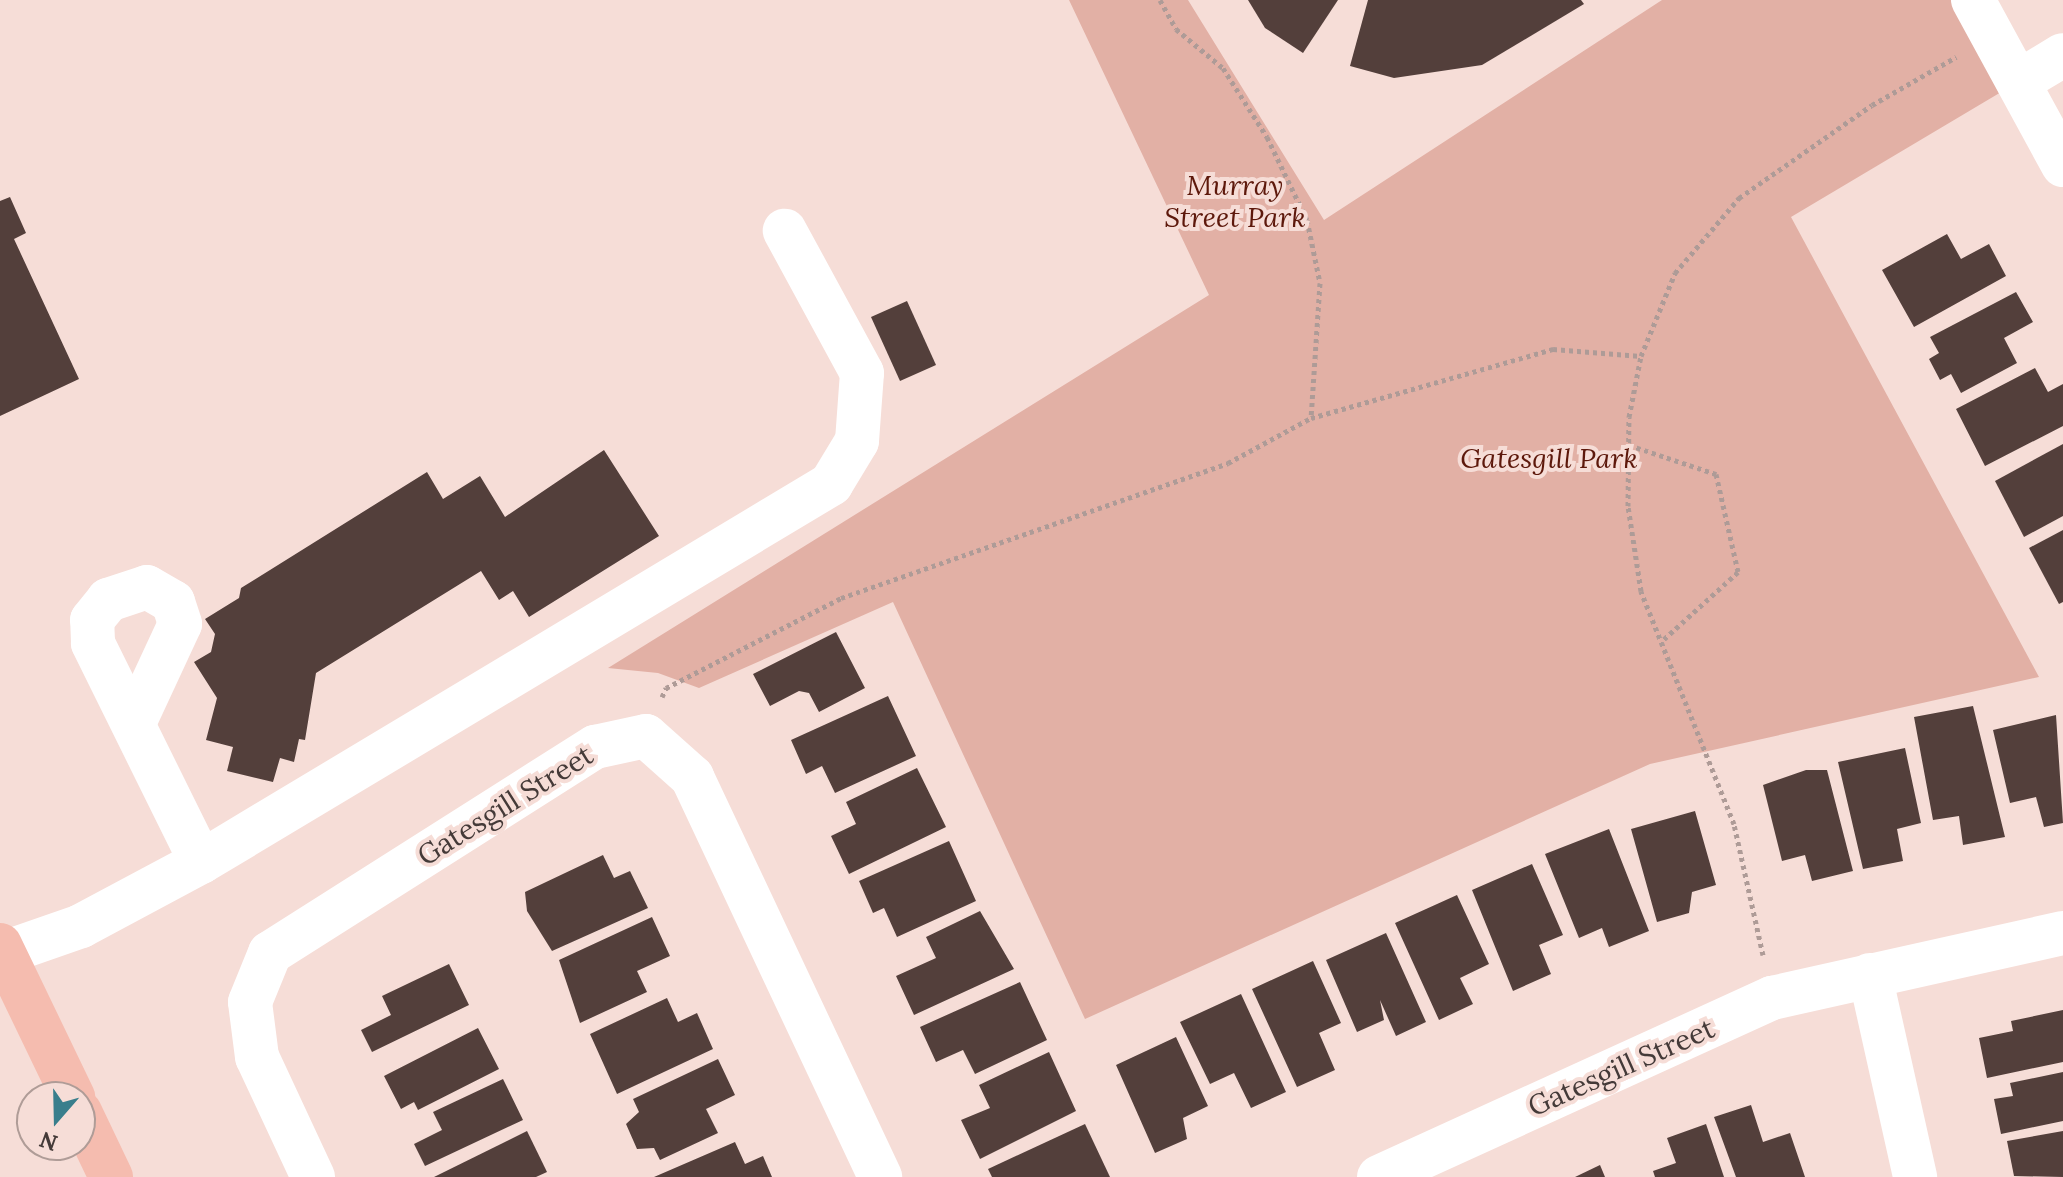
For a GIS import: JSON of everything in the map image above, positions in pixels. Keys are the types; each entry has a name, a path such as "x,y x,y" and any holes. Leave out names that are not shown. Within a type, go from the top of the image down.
{"main road":[{"path":"2,949 65,1081"},
{"path":"96,1146 111,1177"}],"street":[{"path":"1984,18 2063,165"},
{"path":"2018,82 2063,55"},
{"path":"2,949 81,926 201,862 831,484 857,441 862,373 785,231"},
{"path":"136,719 201,862"},
{"path":"646,736 692,777 880,1177"},
{"name":"Gatesgill Street","path":"313,1177 257,1057 250,1002 270,953 595,747 646,736"},
{"name":"Gatesgill Street","path":"1379,1177 1772,998 2063,933"},
{"path":"1870,975 1915,1177"}],"path":[{"path":"1160,0 1176,29 1223,68 1267,137 1307,220 1320,283 1311,418"},
{"path":"1772,998 1734,824 1641,591 1629,445 1641,356 1675,273 1739,198 1872,105 1984,18"},
{"path":"646,736 666,688 841,598 1228,463 1311,418 1553,349 1641,356"},
{"path":"1629,445 1716,474 1738,572 1663,640"}],"green space":[{"name":"Gatesgill Park","path":"1069,0 1188,0 1324,220 1662,0 1973,0 2018,82 1791,217 2039,677 1650,764 1085,1019 893,602 699,688 658,673 608,668 1209,295"}],"building":[{"path":"1248,0 1338,0 1303,53 1265,28"},
{"path":"1368,0 1581,0 1584,4 1482,65 1394,78 1350,66"},
{"path":"10,197 26,233 14,239 79,379 0,416 0,201"},
{"path":"1947,234 1961,259 1989,244 2006,276 1914,327 1882,270"},
{"path":"2016,292 2033,322 2004,338 2017,363 1961,393 1951,374 1940,380 1929,359 1939,353 1930,337"},
{"path":"907,301 936,365 900,381 871,317"},
{"path":"2035,368 2048,392 2063,384 2063,426 1985,466 1956,409"},
{"path":"2063,444 2063,516 2024,537 1995,481"},
{"path":"604,450 659,536 529,617 513,591 499,600 481,571 316,673 305,740 299,739 294,762 280,758 273,782 227,771 233,747 206,740 217,698 194,662 211,652 215,634 205,619 239,598 241,588 427,472 443,499 480,476 505,517"},
{"path":"2063,530 2063,602 2059,604 2029,548"},
{"path":"836,632 865,688 819,712 809,693 799,691 770,706 753,674"},
{"path":"888,696 916,756 835,793 822,766 806,774 791,740"},
{"path":"1973,706 2005,837 1963,845 1959,816 1933,820 1914,717"},
{"path":"2056,715 2063,823 2044,827 2036,797 2010,803 1993,730"},
{"path":"1905,748 1921,823 1897,829 1903,861 1863,869 1838,762"},
{"path":"917,768 946,827 849,874 831,836 856,824 846,802"},
{"path":"1806,770 1827,770 1853,871 1812,881 1805,855 1782,861 1763,785"},
{"path":"1695,811 1716,885 1692,892 1689,913 1657,922 1631,829"},
{"path":"1609,829 1649,931 1609,947 1602,928 1579,938 1545,854"},
{"path":"949,841 976,901 897,937 884,908 873,913 859,881"},
{"path":"603,855 614,878 630,871 648,908 552,951 527,911 525,892"},
{"path":"1532,864 1563,935 1539,945 1551,974 1513,991 1472,890"},
{"path":"1457,895 1489,964 1460,978 1473,1004 1439,1020 1395,923"},
{"path":"980,911 1014,969 914,1015 896,976 936,958 926,937"},
{"path":"652,917 670,956 637,971 647,992 580,1023 559,960"},
{"path":"1386,933 1426,1022 1396,1036 1380,1000 1384,1020 1357,1032 1326,960"},
{"path":"1313,961 1341,1023 1319,1033 1335,1070 1297,1087 1252,989"},
{"path":"449,964 469,1005 372,1052 361,1030 391,1015 382,996"},
{"path":"1020,982 1047,1040 975,1074 963,1050 936,1062 920,1027"},
{"path":"1241,994 1286,1092 1251,1108 1234,1073 1210,1084 1180,1022"},
{"path":"667,998 678,1022 697,1013 713,1049 617,1094 590,1034"},
{"path":"2063,1010 2063,1062 1987,1078 1979,1038 2013,1031 2011,1021"},
{"path":"478,1028 499,1069 418,1110 414,1102 401,1109 384,1076"},
{"path":"1176,1037 1208,1106 1183,1118 1187,1139 1155,1153 1116,1065"},
{"path":"1049,1052 1076,1111 980,1159 961,1120 990,1108 979,1085"},
{"path":"718,1059 735,1095 706,1109 718,1133 660,1160 654,1148 637,1149 626,1124 639,1112 633,1099"},
{"path":"2063,1072 2063,1121 2001,1134 1994,1099 2013,1096 2010,1083"},
{"path":"503,1079 523,1120 425,1166 414,1144 442,1130 433,1112"},
{"path":"1751,1105 1763,1142 1790,1133 1805,1177 1736,1177 1714,1117"},
{"path":"1085,1124 1110,1177 992,1177 988,1169"},
{"path":"1706,1124 1724,1177 1655,1177 1653,1171 1676,1163 1667,1138"},
{"path":"527,1131 547,1172 536,1177 434,1177"},
{"path":"2063,1131 2063,1177 2014,1176 2007,1141"},
{"path":"735,1142 745,1164 763,1156 772,1177 654,1177"},
{"path":"1600,1165 1605,1177 1575,1177"}],"park label":[{"name":"Murray Street Park","path":"1235,201"}]}
